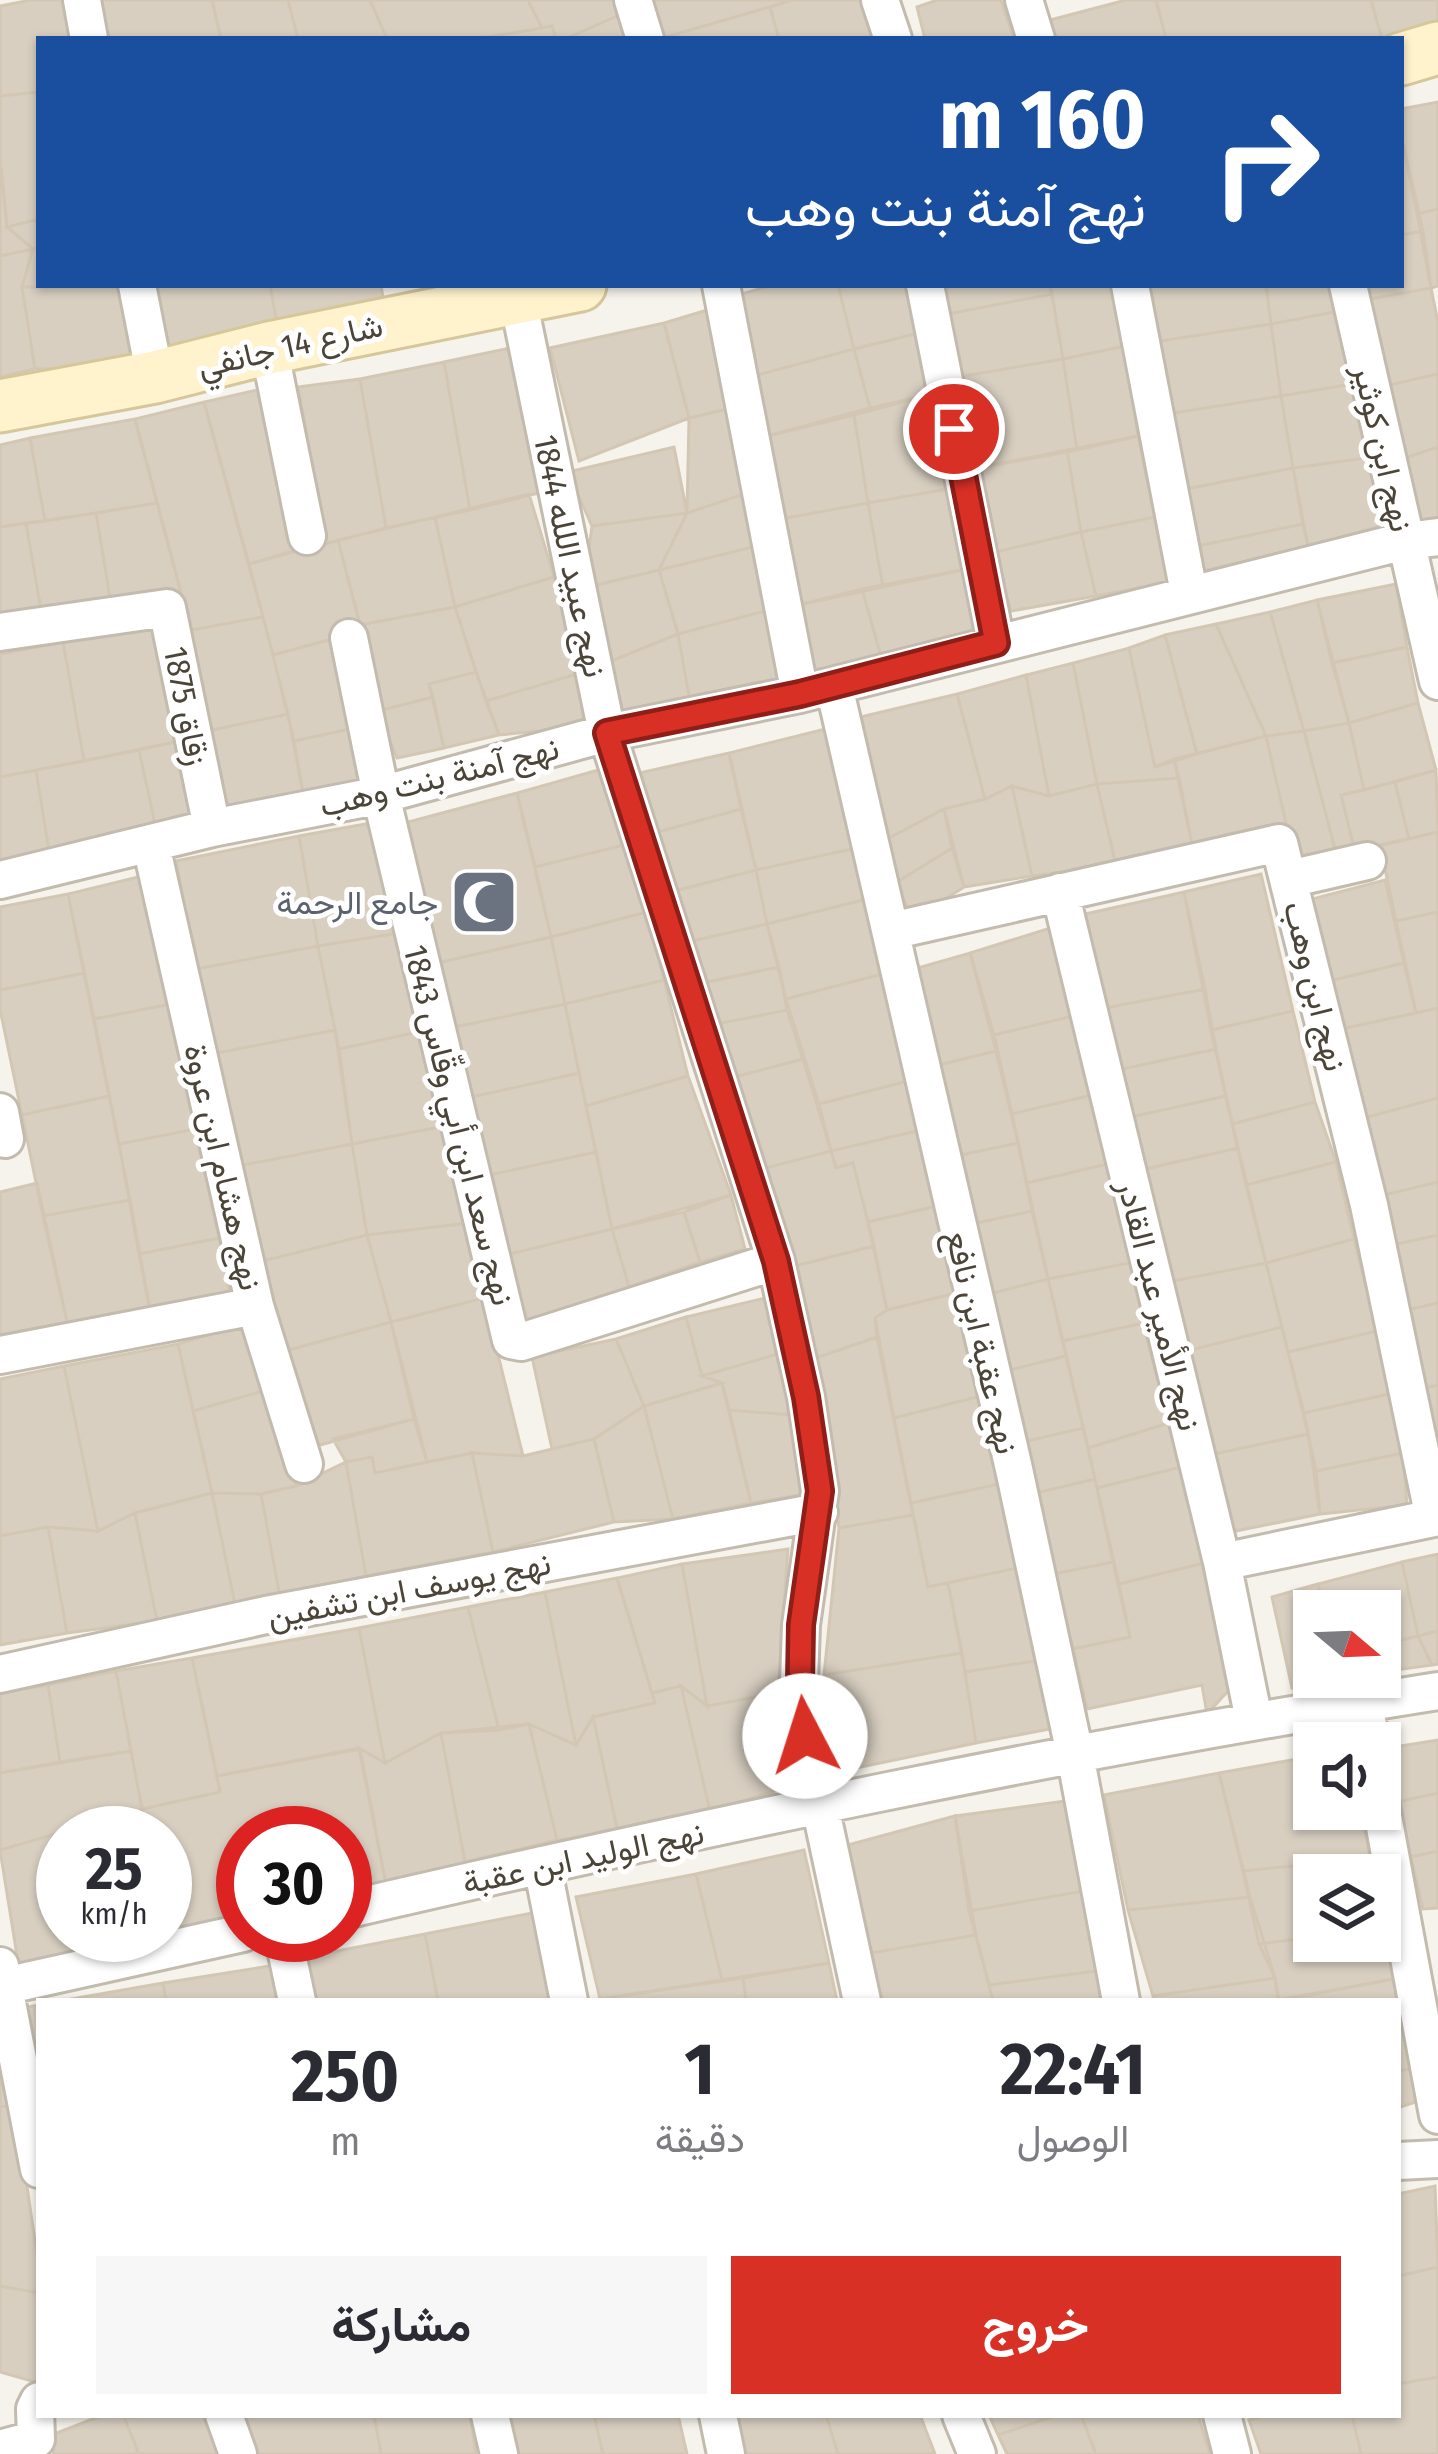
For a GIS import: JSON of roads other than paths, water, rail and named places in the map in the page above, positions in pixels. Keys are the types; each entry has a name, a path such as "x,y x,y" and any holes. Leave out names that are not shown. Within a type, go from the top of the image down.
{"street":[{"path":"82,0 88,36"},
{"path":"633,0 645,36"},
{"path":"880,0 892,36"},
{"path":"1404,58 1438,48"},
{"path":"138,288 155,377"},
{"name":"شارع 14 جانفي","path":"0,406 155,377 269,348 409,302 518,299 567,288"},
{"name":"نهج عقبة ابن نافع","path":"722,288 817,690 891,931 1075,1754 1120,1998"},
{"path":"926,288 996,643"},
{"path":"1131,288 1189,593"},
{"name":"نهج ابن كوثير","path":"1349,288 1422,539 1438,681"},
{"name":"نهج عبيد اللله 1844","path":"518,299 607,733 776,1261 806,1397 819,1512 801,1625 800,1682 805,1736 861,1998"},
{"path":"269,348 308,536"},
{"name":"نهج آمنة بنت وهب","path":"0,880 212,827 380,796 607,733 817,690 1189,593 1422,539"},
{"name":"زقاق 1875","path":"0,632 167,608 212,827"},
{"name":"نهج سعد ابن أبي وقّاس 1843","path":"350,638 380,796 511,1340 521,1342 776,1261"},
{"name":"نهج ابن وهب","path":"891,931 1274,842 1280,845 1370,1205 1436,1517"},
{"name":"نهج هشام ابن عروة","path":"0,1354 255,1306 151,844"},
{"path":"1289,879 1367,861"},
{"name":"نهج الأمير عبد القادر","path":"1060,892 1222,1562 1254,1720"},
{"path":"255,1306 304,1465"},
{"name":"نهج يوسف ابن تشفين","path":"0,1674 266,1616 819,1512"},
{"path":"1222,1562 1436,1517"},
{"name":"نهج الوليد ابن عقبة","path":"372,1904 1075,1754 1438,1691"},
{"path":"1364,1703 1367,1722"},
{"path":"1389,1830 1420,1933 1438,2115"},
{"path":"542,1864 567,1998"},
{"path":"36,2153 2,1976 216,1939"},
{"path":"289,1962 296,1998"},
{"path":"1401,2161 1438,2159"},
{"path":"225,2418 238,2454"},
{"path":"491,2418 499,2454"},
{"path":"719,2418 726,2454"},
{"path":"962,2418 977,2454"},
{"path":"1223,2418 1232,2454"},
{"path":"0,2450 38,2424"}],"place":[{"name":"جامع الرحمة","path":"484,902"}]}
